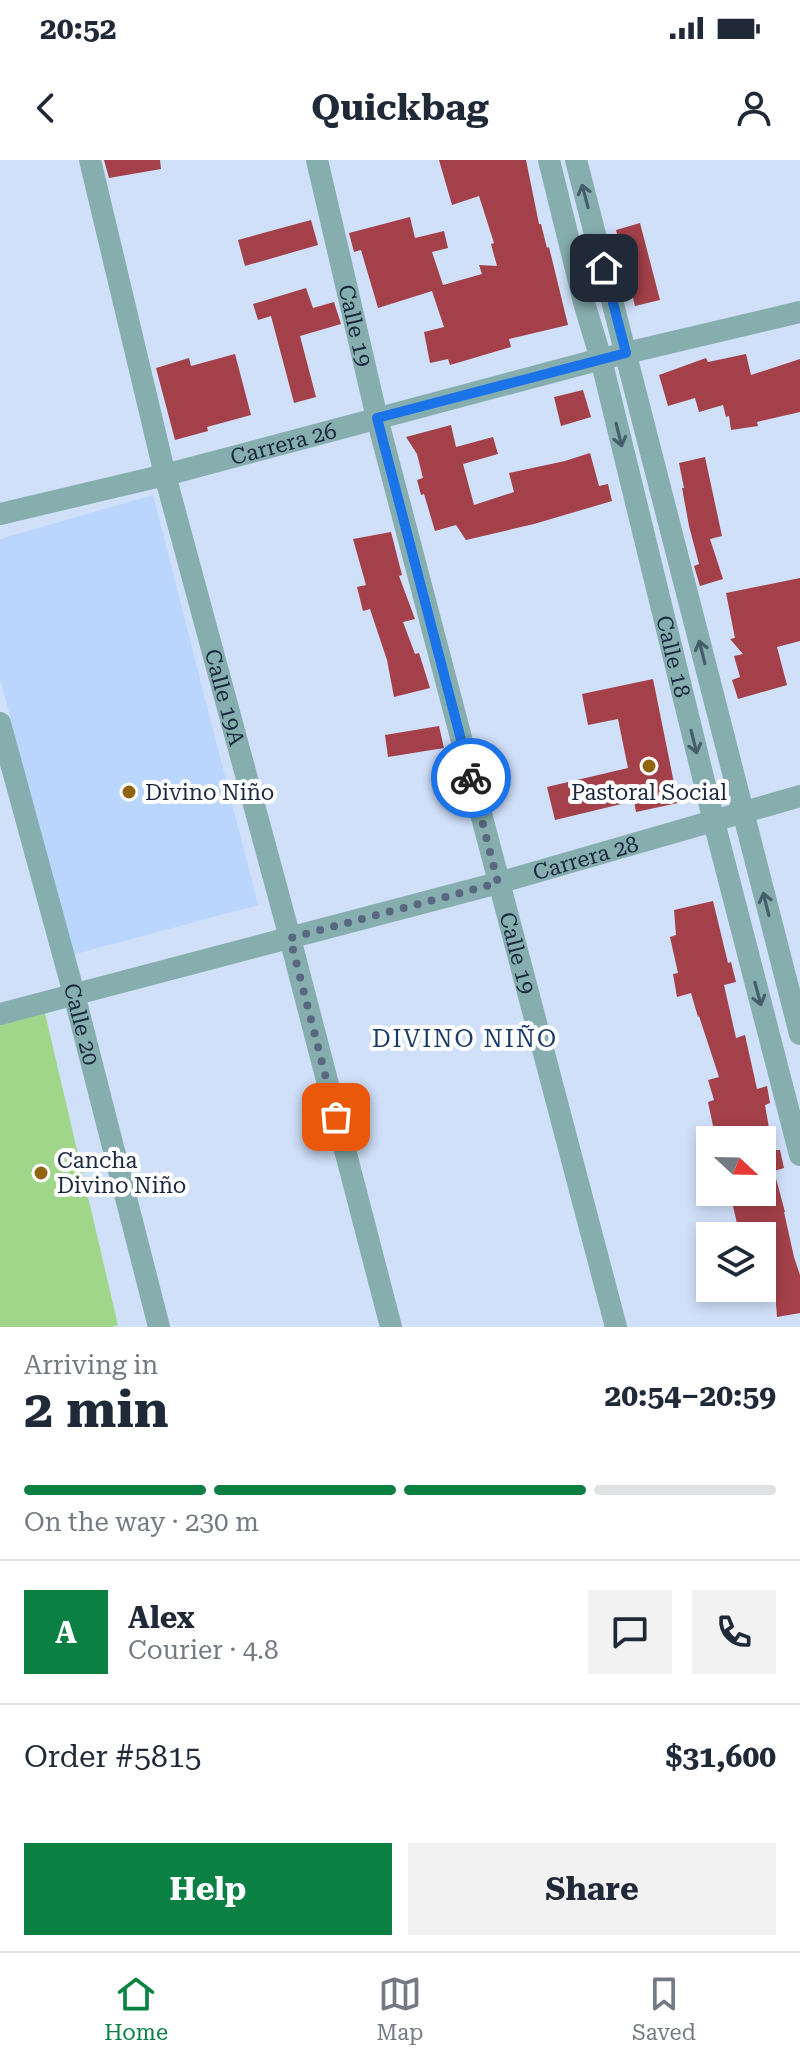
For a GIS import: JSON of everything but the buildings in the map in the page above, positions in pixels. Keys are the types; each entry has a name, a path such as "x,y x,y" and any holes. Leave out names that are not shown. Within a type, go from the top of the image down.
{"street":[{"name":"Calle 19A","path":"90,160 165,475 391,1327"},
{"name":"Calle 19","path":"317,160 377,418 616,1327"},
{"name":"Calle 18","path":"549,160 800,1155"},
{"name":"Calle 18","path":"576,160 800,1034"},
{"name":"Carrera 26","path":"0,514 165,475 601,359 800,312"},
{"name":"Calle 20","path":"0,723 74,994 159,1327"},
{"name":"Carrera 28","path":"0,1014 498,883 800,796"}],"shaded area":[{"name":"Divino Niño","path":"153,495 258,905 72,955 0,678 0,539"}],"green space":[{"name":"Cancha Divino Niño","path":"44,1009 118,1325 111,1327 0,1327 0,1021"}],"way so far":[{"path":"336,1117 290,938 498,883 471,778"}],"place":[{"name":"Pastoral Social","path":"649,766"},
{"name":"Divino Niño","path":"129,792"},
{"name":"Cancha Divino Niño","path":"41,1173"}],"district":[{"name":"DIVINO NIÑO","path":"465,1039"}],"route":[{"path":"471,778 377,418 626,353 604,268"}]}
